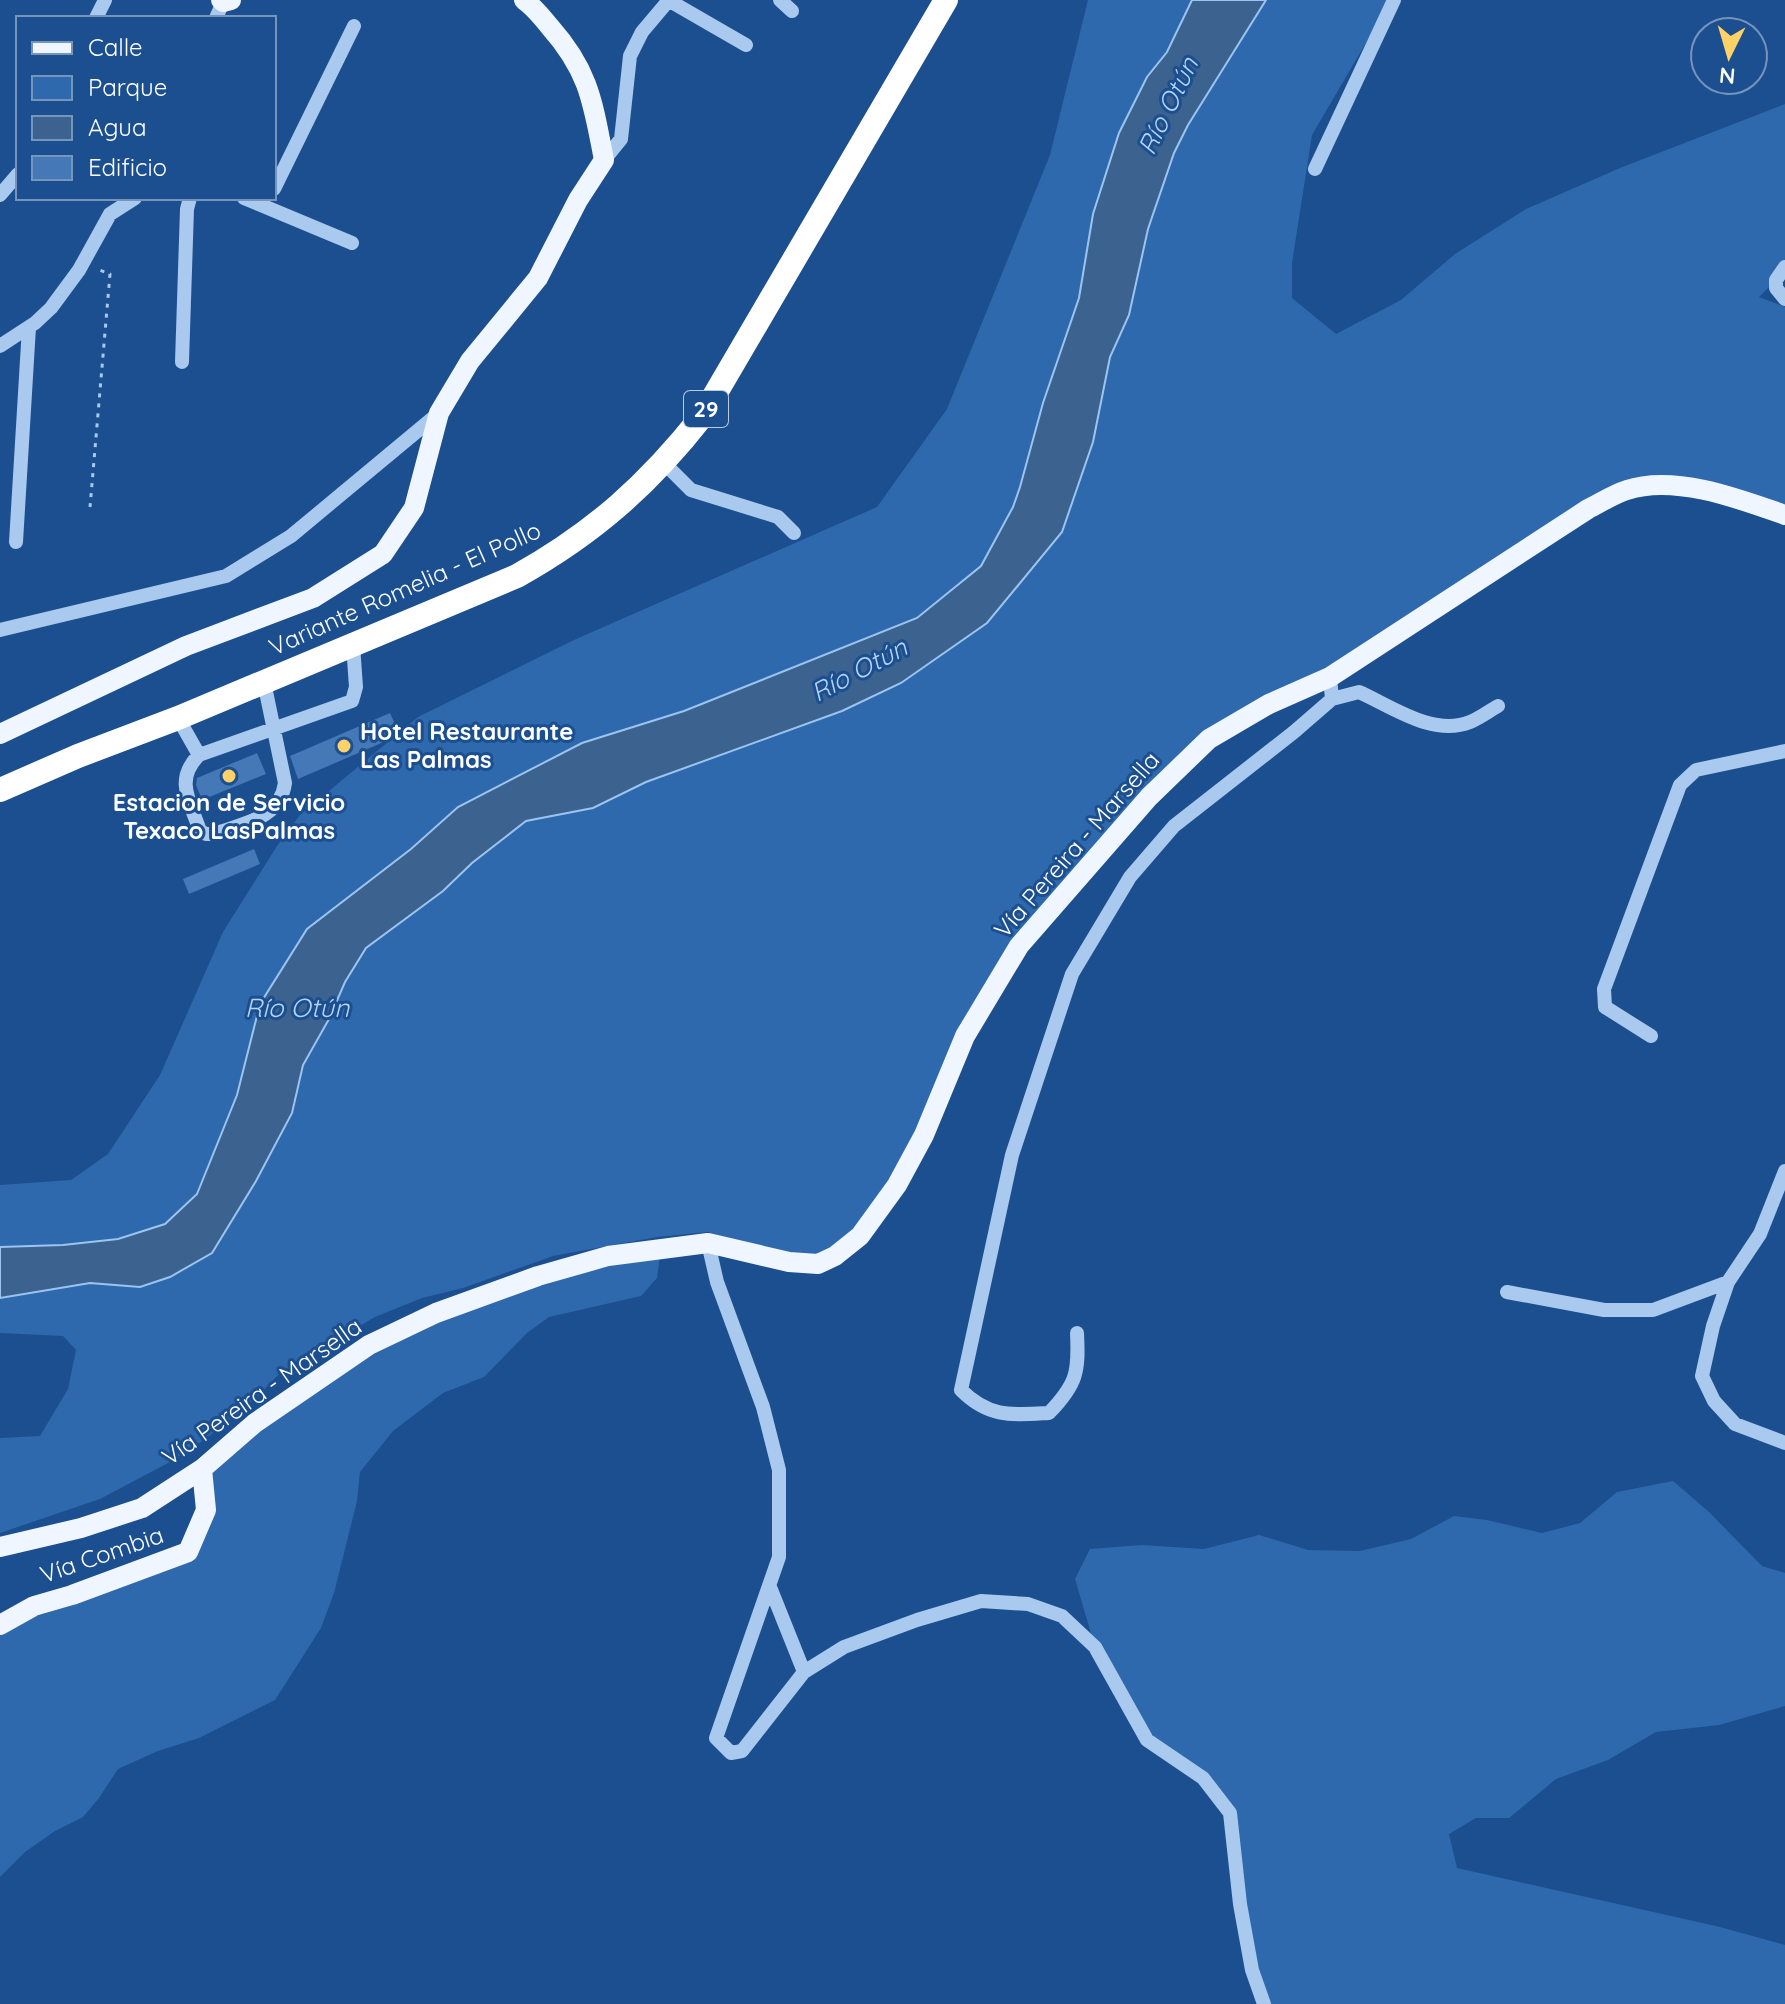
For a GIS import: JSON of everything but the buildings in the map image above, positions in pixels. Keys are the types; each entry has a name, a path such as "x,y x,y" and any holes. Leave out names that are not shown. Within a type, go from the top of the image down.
{"highway":[{"name":"Variante Romelia - El Pollo","path":"0,790 517,576 563,551 635,493 664,463 709,404 946,0"}],"main road":[{"path":"0,734 186,646 313,598 383,554 414,508 439,413 470,361 538,278 578,200 604,160 591,94 582,69 567,46 524,0"},
{"name":"Vía Pereira - Marsella","path":"0,1547 81,1528 142,1508 202,1469 255,1423 369,1345 436,1313 538,1276 608,1256 708,1243 789,1262 818,1264 835,1256 860,1236 897,1185 924,1135 965,1036 1019,946 1149,797 1209,739 1269,704 1330,677 1588,509 1629,489 1673,485 1740,499 1785,515"},
{"name":"Vía Combia","path":"0,1625 34,1606 188,1552 206,1510 202,1469"}],"street":[{"path":"604,160 621,139 630,56 642,32 669,0 746,45"},
{"path":"780,0 792,11"},
{"path":"1315,169 1394,0"},
{"path":"276,185 354,26"},
{"path":"0,195 16,176"},
{"path":"0,346 51,308 82,264 110,214 132,200"},
{"path":"182,362 189,200"},
{"path":"267,203 352,243"},
{"path":"1785,267 1776,280 1776,288 1785,299"},
{"path":"16,542 29,327"},
{"path":"0,630 226,576 291,536 439,413"},
{"path":"664,463 691,490 778,517 794,533"},
{"path":"264,682 274,728 283,767 283,797 275,809 263,816 214,834 206,834 200,831 183,781 190,764 199,755 274,728 352,701 356,687 353,645"},
{"path":"1330,677 1332,699"},
{"path":"1077,1333 1078,1361 1069,1392 1049,1413 1007,1415 977,1406 961,1390 1012,1155 1072,974 1130,877 1174,826 1332,699 1359,692 1411,718 1449,725 1467,723 1498,706"},
{"path":"178,718 199,755"},
{"path":"1651,1036 1605,1007 1604,989 1680,785 1696,770 1785,751"},
{"path":"1785,1171 1760,1234 1728,1282 1713,1326 1702,1376 1714,1401 1735,1424 1785,1443"},
{"path":"708,1243 717,1282 763,1407 779,1470 779,1557 737,1682 718,1727 716,1738 721,1746 731,1753 747,1747 804,1672 844,1647 881,1632 981,1601 1028,1604 1062,1616 1095,1647 1147,1740 1203,1778 1230,1813 1249,1957 1264,2004"},
{"path":"1507,1292 1604,1310 1653,1310 1728,1282"},
{"path":"770,1587 804,1672"}],"path":[{"path":"82,264 110,274 90,507"}],"green space":[{"path":"1088,0 1192,0 1167,52 1147,77 1119,133 1079,298 1043,403 1020,487 1013,507 981,566 917,618 684,711 582,743 458,807 411,849 260,1004 237,1095 197,1194 165,1225 118,1239 0,1247 0,1185 71,1180 108,1154 160,1075 223,932 300,815 418,717 574,640 877,507 947,409 1050,155"},
{"path":"1221,0 1391,0 1312,135 1292,263 1292,298 1336,334 1401,300 1455,254 1526,209 1620,168 1785,104 1785,271 1759,297 1785,307 1785,515 1740,499 1628,489 1209,739 1019,946 884,1203 837,1255 789,1262 708,1232 657,1237 553,1256 463,1288 422,1298 375,1317 281,1372 252,1402 170,1462 100,1499 0,1533 0,1438 40,1436 68,1389 76,1350 63,1336 0,1333 0,1298 90,1283 140,1287 256,1181 292,1113 303,1065 366,948 443,891 472,863 526,821 593,808 646,782 842,711 1074,496 1140,165"},
{"path":"660,1255 657,1278 641,1296 549,1317 527,1333 484,1377 443,1393 393,1431 360,1472 357,1501 334,1593 321,1628 275,1700 199,1738 158,1751 118,1769 83,1817 55,1831 25,1852 0,1877 0,1625 188,1552 206,1510 202,1469 332,1368 538,1276"},
{"path":"1673,1481 1709,1512 1762,1566 1785,1573 1785,1706 1719,1725 1656,1732 1608,1760 1556,1779 1509,1818 1476,1818 1449,1834 1457,1868 1716,1926 1785,1945 1785,2004 1265,2004 1230,1813 1203,1778 1147,1740 1095,1647 1075,1579 1090,1549 1142,1545 1204,1549 1259,1535 1308,1550 1360,1551 1411,1539 1454,1516 1542,1533 1580,1523 1617,1492"}],"water":[{"name":"Río Otún","path":"1192,0 1266,0 1188,125 1174,153 1148,229 1129,315 1110,357 1093,442 1062,532 987,623 901,683 842,711 646,782 593,808 526,821 472,863 443,891 366,948 303,1065 292,1113 256,1181 212,1253 170,1277 140,1287 90,1283 0,1298 0,1247 118,1239 165,1224 197,1194 237,1095 260,1004 307,929 411,849 458,807 582,743 684,711 917,618 981,566 1013,507 1020,487 1043,403 1079,298 1093,214 1119,133 1147,77 1167,52"}],"place":[{"name":"Hotel Restaurante Las Palmas","path":"344,746"},
{"name":"Estacion de Servicio Texaco LasPalmas","path":"229,776"}]}
